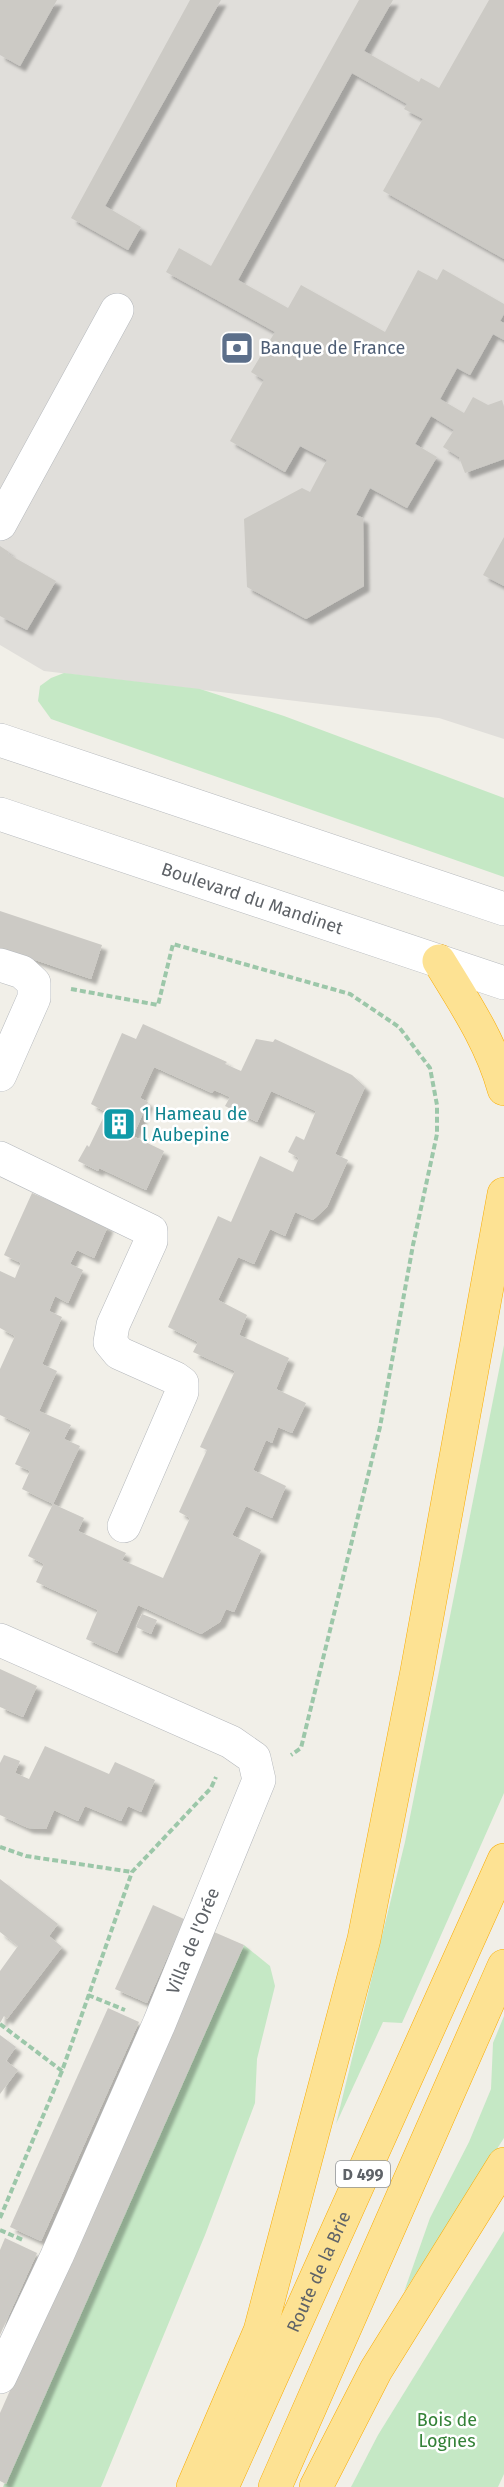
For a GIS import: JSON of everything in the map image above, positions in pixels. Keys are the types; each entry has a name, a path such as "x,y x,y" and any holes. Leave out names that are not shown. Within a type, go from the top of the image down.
{"highway":[{"path":"439,961 497,1064 504,1089"},
{"path":"193,2487 260,2331 364,1939 417,1671 504,1194"},
{"name":"Route de la Brie","path":"222,2487 504,1860"},
{"name":"D 499","path":"275,2487 504,1966"},
{"path":"316,2487 376,2370 504,2164"}],"street":[{"path":"0,524 117,310"},
{"path":"0,740 504,909"},
{"name":"Boulevard du Mandinet","path":"0,813 504,982"},
{"path":"0,964 22,972 34,982 34,998 0,1075"},
{"path":"0,1158 152,1231 151,1242 113,1325 110,1342 119,1353 175,1378 182,1383 182,1392 124,1526"},
{"path":"0,1640 231,1742 254,1758 259,1780"},
{"name":"Villa de l'Orée","path":"0,2377 159,2024 259,1780"}],"path":[{"path":"34,982 158,1005 173,944 350,994 399,1027 430,1068 437,1105 437,1134 413,1245 380,1427 301,1748 259,1780"},
{"path":"0,2218 62,2071 132,1872 212,1788 231,1742"},
{"path":"0,1847 26,1856 132,1872"},
{"path":"0,2024 62,2071"}],"shaded area":[{"path":"0,0 504,0 504,739 439,718 44,671 0,645"}],"green space":[{"path":"64,673 200,689 284,716 504,798 504,877 51,719 38,701 40,686"},
{"path":"504,1345 504,1793 402,2023 383,2022 336,2124 405,1842"},
{"path":"244,1945 270,1966 275,1986 257,2059 255,2103 205,2235 101,2487 3,2487"},
{"path":"504,2016 504,2138 404,2292 430,2218 469,2142 491,2089 493,2043"},
{"name":"Bois de Lognes","path":"504,2231 504,2474 498,2487 351,2487 378,2435"}],"building":[{"path":"0,0 57,0 20,66 0,55"},
{"path":"190,0 221,0 105,206 141,227 128,250 71,218"},
{"path":"359,0 393,0 364,51 419,82 421,78 439,88 489,0 504,0 504,259 383,191 423,119 404,109 407,104 352,73 238,280 288,308 301,285 385,332 418,270 437,280 443,269 504,304 504,314 500,321 504,323 504,340 493,334 470,375 457,368 440,399 464,413 473,397 488,405 502,400 504,459 465,473 459,457 443,447 454,430 431,416 415,444 437,457 407,508 370,488 356,515 363,518 364,586 306,619 247,587 244,519 302,488 310,492 327,460 300,446 285,472 230,441 264,380 251,372 275,332 166,272 179,248 211,266"},
{"path":"504,537 504,586 483,575"},
{"path":"0,546 9,552 8,554 56,581 27,630 0,616"},
{"path":"0,911 102,945 91,979 0,948"},
{"path":"143,1024 227,1062 225,1064 241,1071 256,1039 273,1042 275,1039 352,1075 365,1087 335,1154 348,1160 327,1207 313,1220 295,1212 285,1236 270,1229 254,1264 238,1257 218,1300 247,1315 239,1335 289,1358 276,1389 306,1403 292,1433 278,1427 272,1443 266,1440 253,1470 286,1486 272,1518 246,1506 232,1535 261,1550 234,1612 226,1609 220,1622 201,1634 138,1605 117,1653 86,1639 98,1610 36,1582 44,1564 28,1556 53,1504 84,1518 78,1531 126,1553 122,1560 163,1578 190,1518 179,1512 207,1450 200,1447 235,1371 193,1352 198,1342 168,1327 218,1216 231,1222 260,1156 293,1172 299,1158 288,1152 296,1136 304,1140 316,1111 271,1091 257,1122 225,1106 230,1097 214,1090 212,1093 154,1067 140,1098 148,1102 133,1136 164,1151 146,1190 78,1161 87,1145 89,1147 106,1112 91,1104 122,1033 136,1039"},
{"path":"32,1193 108,1226 94,1258 77,1250 70,1264 83,1270 68,1303 55,1296 49,1311 62,1317 42,1364 57,1371 39,1411 71,1425 64,1439 80,1446 53,1504 22,1489 30,1471 15,1464 31,1430 0,1415 0,1369 15,1336 0,1328 0,1271 15,1278 21,1263 4,1255"},
{"path":"142,1614 157,1620 151,1634 136,1627"},
{"path":"0,1669 37,1686 23,1717 0,1707"},
{"path":"45,1746 109,1774 115,1762 155,1780 141,1812 128,1806 121,1821 85,1806 78,1821 54,1810 46,1829 28,1828 0,1815 0,1763 4,1755 20,1761 15,1773 29,1779"},
{"path":"0,1879 58,1924 49,1936 62,1947 7,2019 4,2016 0,2023 0,1971 18,1946 0,1932"},
{"path":"153,1905 184,1919 147,2003 115,1989"},
{"path":"214,1932 244,1945 6,2484 0,2481 0,2413"},
{"path":"108,2008 139,2022 41,2241 10,2227"},
{"path":"0,2035 16,2047 6,2061 18,2070 0,2094"},
{"path":"5,2238 37,2253 0,2335 0,2250"}],"place":[{"name":"Banque de France","path":"237,348"},
{"name":"1 Hameau de l Aubepine","path":"119,1124"}]}
